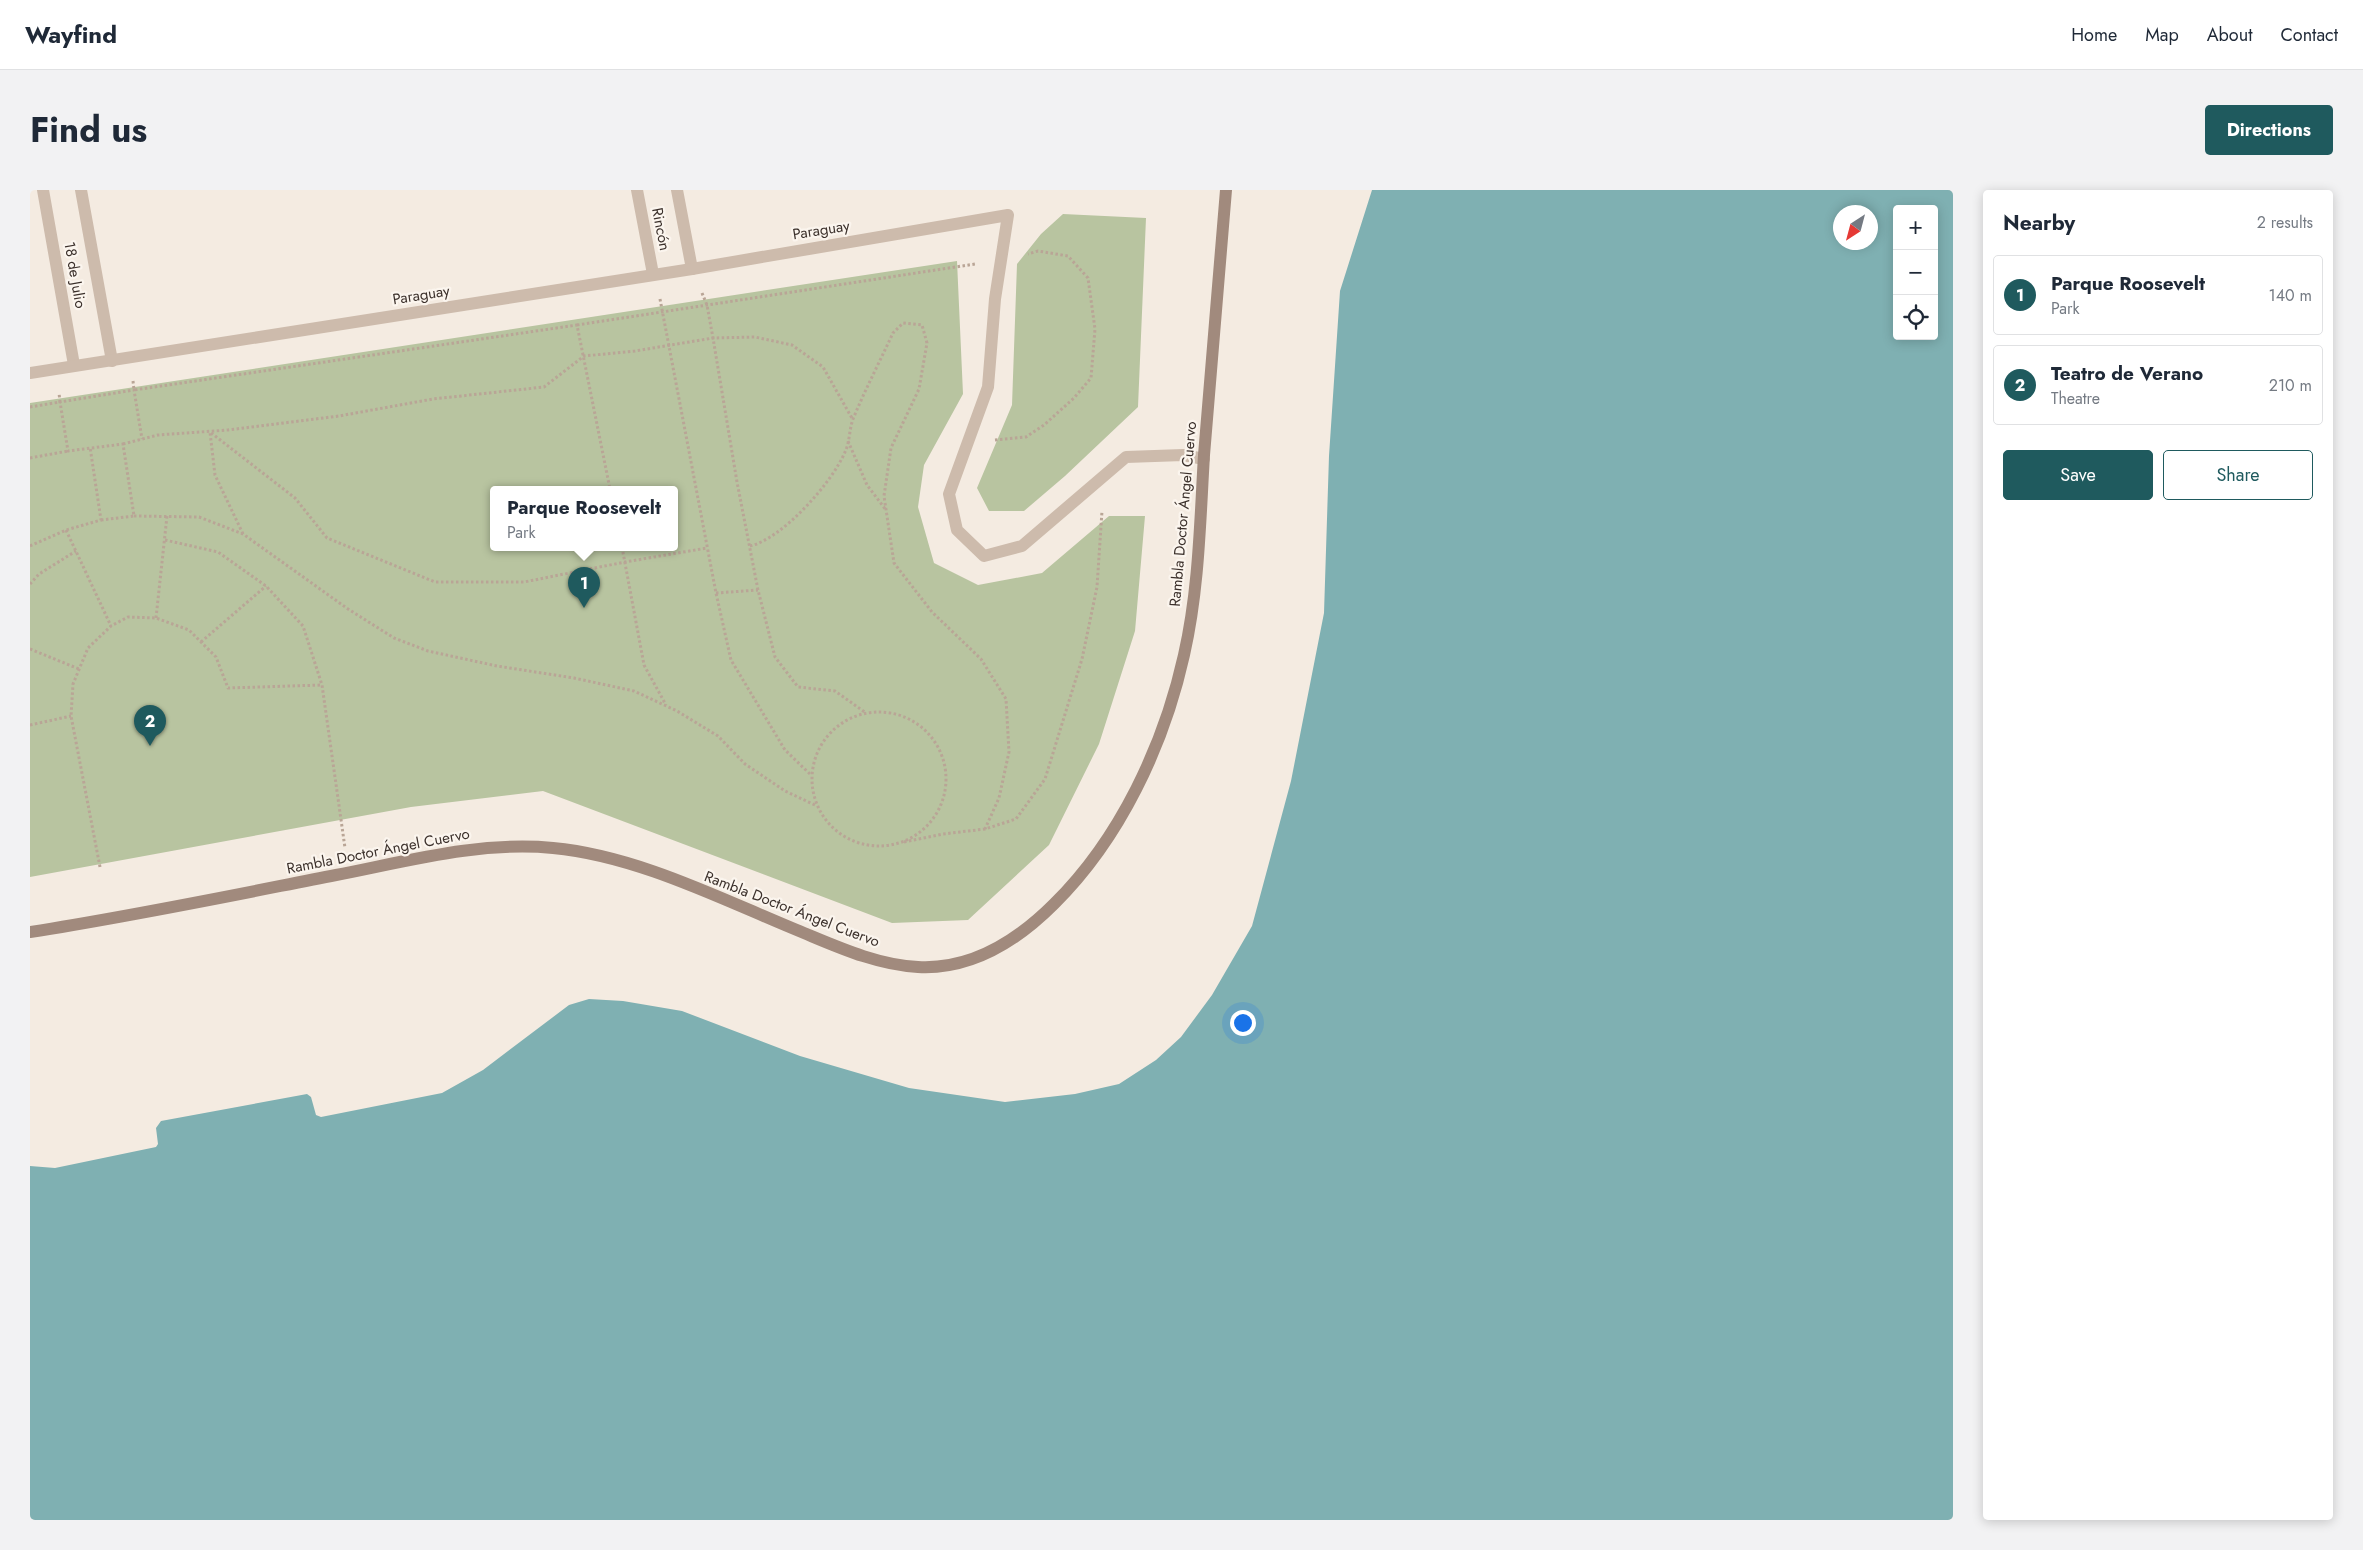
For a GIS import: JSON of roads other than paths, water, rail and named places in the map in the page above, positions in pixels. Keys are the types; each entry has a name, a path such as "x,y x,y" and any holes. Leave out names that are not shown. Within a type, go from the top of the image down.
{"street":[{"name":"18 de Julio","path":"43,190 74,365"},
{"name":"18 de Julio","path":"81,190 112,361"},
{"name":"Rincón","path":"637,190 653,274"},
{"name":"Rincón","path":"677,190 692,269"},
{"name":"Rambla Doctor Ángel Cuervo","path":"30,932 110,919 424,856 508,846 555,848 604,857 657,872 875,960 914,967 946,967 976,960 1011,940 1039,919 1070,888 1100,849 1124,810 1155,746 1184,656 1198,558 1204,458 1226,190"},
{"name":"Paraguay","path":"30,373 692,269 1008,215 995,299 988,387 949,494 957,530 984,556 1022,546 1126,457 1182,455 1204,458"}],"water":[{"path":"1372,190 1953,190 1953,1520 30,1520 30,1166 55,1168 156,1147 158,1144 156,1128 161,1121 307,1094 311,1097 316,1115 321,1117 442,1093 483,1070 569,1005 589,999 623,1001 682,1011 800,1056 909,1088 1005,1102 1075,1094 1119,1084 1156,1060 1181,1037 1212,995 1252,926 1291,781 1324,613 1329,456 1340,291"}],"place":[{"name":"Parque Roosevelt","path":"584,608"},
{"name":"Teatro de Verano","path":"150,746"}]}
